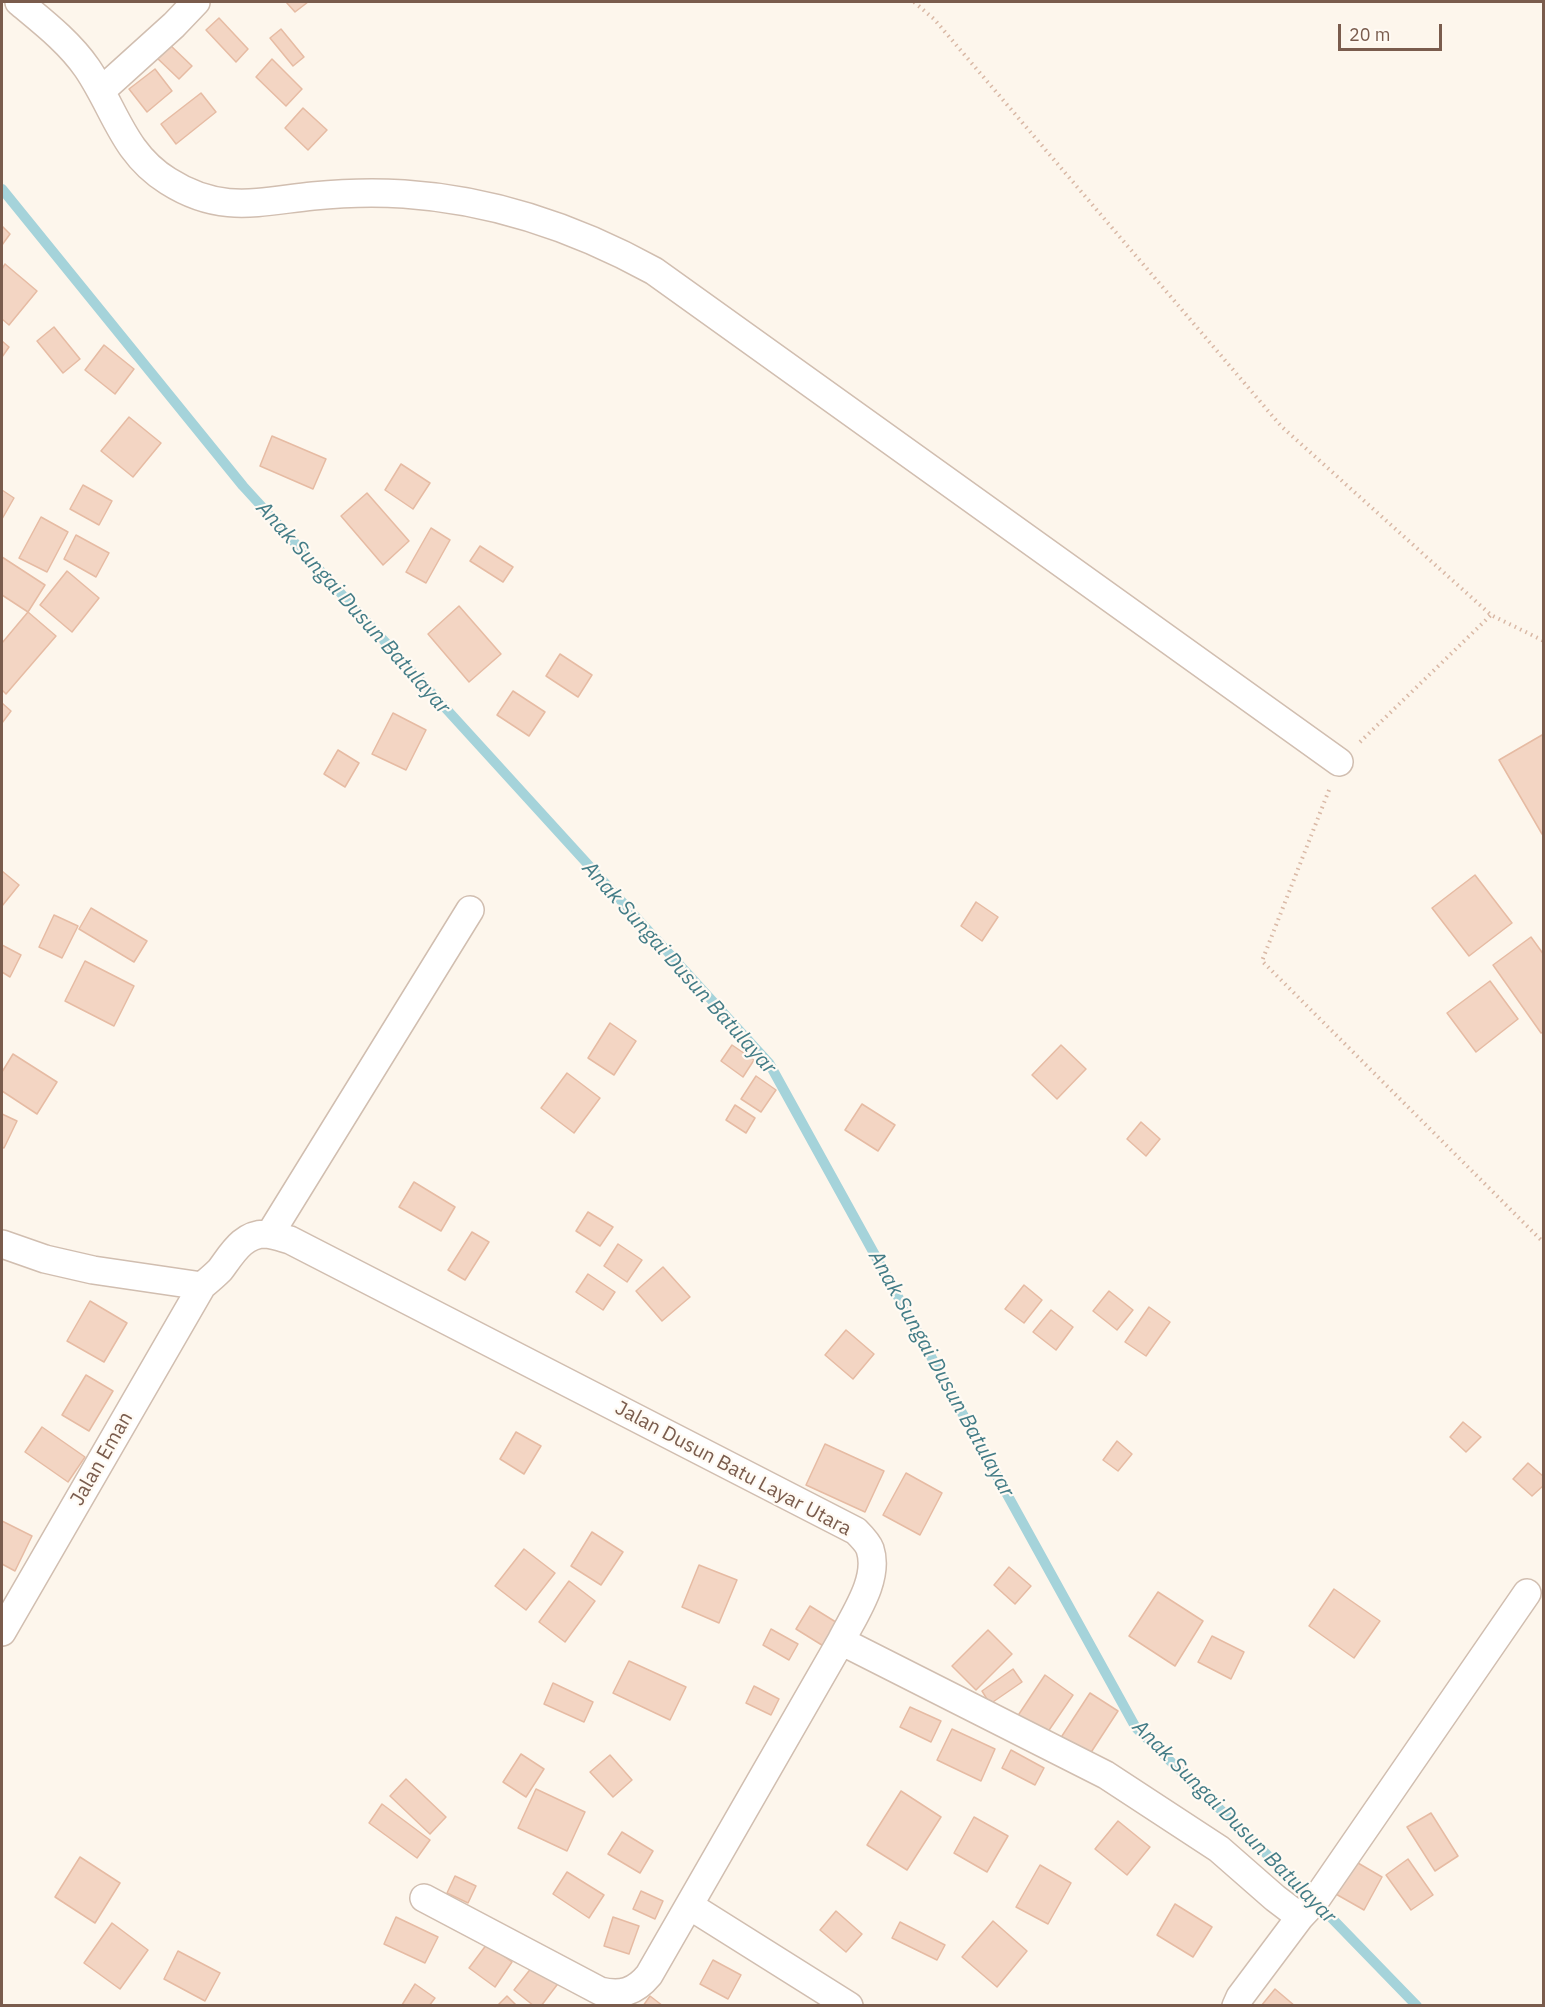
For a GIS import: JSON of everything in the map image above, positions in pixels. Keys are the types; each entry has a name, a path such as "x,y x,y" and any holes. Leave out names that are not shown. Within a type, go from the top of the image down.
{"street":[{"path":"19,2 68,45 86,67 101,91 123,135 150,169 177,187 207,199 228,204 250,204 359,193 403,194 491,206 533,217 575,232 616,250 654,271 1340,762"},
{"path":"101,91 196,2"},
{"path":"2,1244 45,1259 93,1270 212,1277 229,1255 245,1240 261,1234 270,1234 470,910"},
{"name":"Jalan Dusun Batu Layar Utara","path":"270,1234 290,1240 856,1531 870,1547 873,1568 870,1582 841,1641 690,1906 641,1985 631,1992 612,1994 600,1991 424,1898"},
{"name":"Jalan Eman","path":"2,1632 212,1277"},
{"path":"1236,2006 1240,1997 1300,1917 1315,1901 1527,1593"},
{"path":"841,1641 1106,1775 1219,1849 1300,1917"},
{"path":"690,1906 849,2006"}],"path":[{"path":"914,2 934,19 1281,426 1491,615 1544,641"},
{"path":"1491,615 1340,762 1262,961 1544,1243"}],"building":[{"path":"286,2 308,2 295,12"},
{"path":"219,18 248,49 236,62 206,30"},
{"path":"281,29 304,57 293,66 270,38"},
{"path":"169,44 192,66 179,79 156,57"},
{"path":"272,59 302,89 286,106 256,77"},
{"path":"155,69 172,91 147,112 129,89"},
{"path":"201,93 216,112 176,144 161,124"},
{"path":"303,108 327,130 308,150 285,128"},
{"path":"2,226 10,234 2,245"},
{"path":"5,264 37,291 9,325 2,319 2,269"},
{"path":"54,327 80,359 63,373 37,341"},
{"path":"2,341 9,347 2,357"},
{"path":"104,345 134,369 115,394 85,370"},
{"path":"129,417 161,443 133,477 101,451"},
{"path":"272,436 326,459 313,489 260,466"},
{"path":"401,464 430,483 413,509 385,490"},
{"path":"83,485 112,501 99,525 70,509"},
{"path":"2,490 14,498 2,519"},
{"path":"367,493 409,541 383,565 341,516"},
{"path":"41,517 68,532 47,572 19,558"},
{"path":"431,528 450,540 426,583 406,572"},
{"path":"76,535 109,553 96,577 64,559"},
{"path":"480,546 513,567 503,582 470,561"},
{"path":"2,557 45,585 28,612 2,595"},
{"path":"67,571 99,598 72,632 40,605"},
{"path":"459,606 501,654 469,682 428,634"},
{"path":"28,612 56,636 6,694 2,690 2,643"},
{"path":"560,654 592,675 578,697 546,676"},
{"path":"513,691 545,712 529,736 497,715"},
{"path":"2,703 11,711 2,723"},
{"path":"393,713 426,730 406,770 372,754"},
{"path":"1542,735 1544,739 1544,833 1542,834 1499,760"},
{"path":"338,750 359,763 345,787 324,774"},
{"path":"2,871 19,885 2,906"},
{"path":"1475,875 1512,923 1469,956 1432,908"},
{"path":"976,902 998,917 982,941 961,926"},
{"path":"91,908 147,941 134,962 79,929"},
{"path":"54,915 78,926 62,958 39,947"},
{"path":"1531,937 1544,955 1544,1032 1541,1033 1493,965"},
{"path":"2,945 21,955 10,977 2,972"},
{"path":"85,961 134,986 114,1026 65,1001"},
{"path":"1490,981 1518,1019 1476,1052 1447,1013"},
{"path":"610,1023 636,1041 614,1075 588,1058"},
{"path":"732,1045 754,1060 743,1077 721,1061"},
{"path":"1061,1045 1086,1069 1057,1099 1032,1075"},
{"path":"13,1054 57,1082 37,1114 2,1091 2,1072"},
{"path":"567,1073 600,1098 574,1133 541,1108"},
{"path":"756,1076 776,1090 761,1112 741,1099"},
{"path":"862,1104 895,1125 878,1151 845,1130"},
{"path":"735,1105 755,1118 746,1133 726,1120"},
{"path":"2,1114 17,1121 4,1148 2,1147"},
{"path":"1141,1122 1160,1139 1146,1156 1127,1139"},
{"path":"414,1182 455,1207 441,1231 399,1207"},
{"path":"588,1212 613,1227 600,1246 576,1231"},
{"path":"472,1232 489,1242 465,1280 448,1270"},
{"path":"618,1244 642,1260 627,1282 604,1266"},
{"path":"663,1267 690,1297 662,1321 636,1291"},
{"path":"588,1274 615,1292 603,1310 576,1292"},
{"path":"1024,1285 1042,1300 1024,1323 1005,1309"},
{"path":"1109,1291 1133,1310 1117,1330 1093,1311"},
{"path":"90,1301 127,1323 104,1362 67,1341"},
{"path":"1149,1307 1170,1322 1146,1356 1125,1342"},
{"path":"1051,1310 1073,1327 1056,1350 1033,1332"},
{"path":"846,1330 874,1354 853,1379 825,1355"},
{"path":"86,1375 113,1391 89,1431 62,1415"},
{"path":"1463,1422 1481,1437 1466,1452 1450,1437"},
{"path":"42,1427 85,1457 68,1482 25,1452"},
{"path":"516,1432 541,1446 524,1474 500,1459"},
{"path":"1117,1441 1132,1454 1118,1471 1103,1460"},
{"path":"825,1444 884,1471 865,1512 806,1485"},
{"path":"1528,1463 1544,1477 1544,1485 1532,1496 1513,1479"},
{"path":"906,1473 942,1493 920,1535 883,1515"},
{"path":"2,1521 32,1536 15,1571 2,1564"},
{"path":"592,1532 623,1552 601,1585 571,1566"},
{"path":"524,1549 555,1573 526,1610 495,1586"},
{"path":"699,1565 737,1580 719,1623 682,1607"},
{"path":"1009,1567 1031,1586 1015,1604 994,1585"},
{"path":"569,1581 595,1601 565,1642 539,1622"},
{"path":"1334,1589 1380,1621 1354,1658 1309,1626"},
{"path":"1158,1592 1203,1621 1175,1666 1129,1636"},
{"path":"810,1606 839,1624 825,1647 796,1629"},
{"path":"771,1629 798,1644 789,1660 763,1645"},
{"path":"988,1630 1012,1654 976,1690 952,1666"},
{"path":"1212,1636 1244,1652 1231,1679 1198,1662"},
{"path":"629,1661 686,1687 670,1720 613,1693"},
{"path":"1013,1669 1022,1682 990,1704 982,1691"},
{"path":"1045,1675 1073,1695 1043,1739 1015,1720"},
{"path":"553,1683 593,1702 584,1722 544,1704"},
{"path":"754,1686 779,1699 771,1715 746,1703"},
{"path":"1090,1693 1118,1711 1088,1757 1060,1739"},
{"path":"910,1707 941,1721 931,1742 900,1727"},
{"path":"952,1729 995,1749 981,1781 937,1760"},
{"path":"1011,1750 1044,1768 1035,1785 1002,1768"},
{"path":"521,1754 544,1769 526,1797 503,1782"},
{"path":"610,1755 632,1780 613,1797 590,1772"},
{"path":"406,1779 446,1817 430,1834 390,1796"},
{"path":"536,1789 585,1812 567,1851 518,1828"},
{"path":"901,1791 941,1817 907,1870 867,1845"},
{"path":"382,1804 430,1840 417,1858 369,1823"},
{"path":"1431,1813 1458,1856 1435,1871 1407,1827"},
{"path":"974,1817 1008,1836 987,1872 954,1853"},
{"path":"1118,1821 1150,1847 1127,1875 1095,1849"},
{"path":"622,1832 653,1851 640,1873 608,1854"},
{"path":"1346,1856 1382,1877 1364,1910 1327,1889"},
{"path":"80,1857 120,1883 95,1923 55,1897"},
{"path":"1408,1859 1433,1895 1411,1910 1386,1875"},
{"path":"1040,1865 1071,1883 1048,1924 1016,1907"},
{"path":"567,1872 604,1895 589,1918 553,1894"},
{"path":"455,1876 476,1886 468,1903 447,1893"},
{"path":"641,1891 663,1901 655,1919 633,1909"},
{"path":"1175,1904 1212,1927 1193,1957 1157,1935"},
{"path":"836,1911 862,1934 846,1952 820,1930"},
{"path":"396,1917 438,1937 425,1963 384,1944"},
{"path":"613,1917 639,1926 629,1954 604,1946"},
{"path":"993,1921 1027,1951 997,1987 962,1957"},
{"path":"900,1922 945,1945 937,1960 892,1938"},
{"path":"112,1923 148,1950 120,1989 84,1963"},
{"path":"487,1944 512,1962 495,1987 469,1968"},
{"path":"178,1951 220,1973 205,2001 164,1979"},
{"path":"713,1960 741,1975 728,1999 700,1984"},
{"path":"536,1962 560,1981 541,2006 534,2006 514,1990"},
{"path":"415,1984 435,1998 429,2006 402,2005"},
{"path":"1275,1989 1295,2006 1261,2006"},
{"path":"507,1996 517,2006 497,2006"},
{"path":"650,1996 663,2006 643,2006"}],"waterway":[{"name":"Anak Sungai Dusun Batulayar","path":"2,189 243,486 769,1063 1136,1728 1315,1901 1417,2006"}]}
